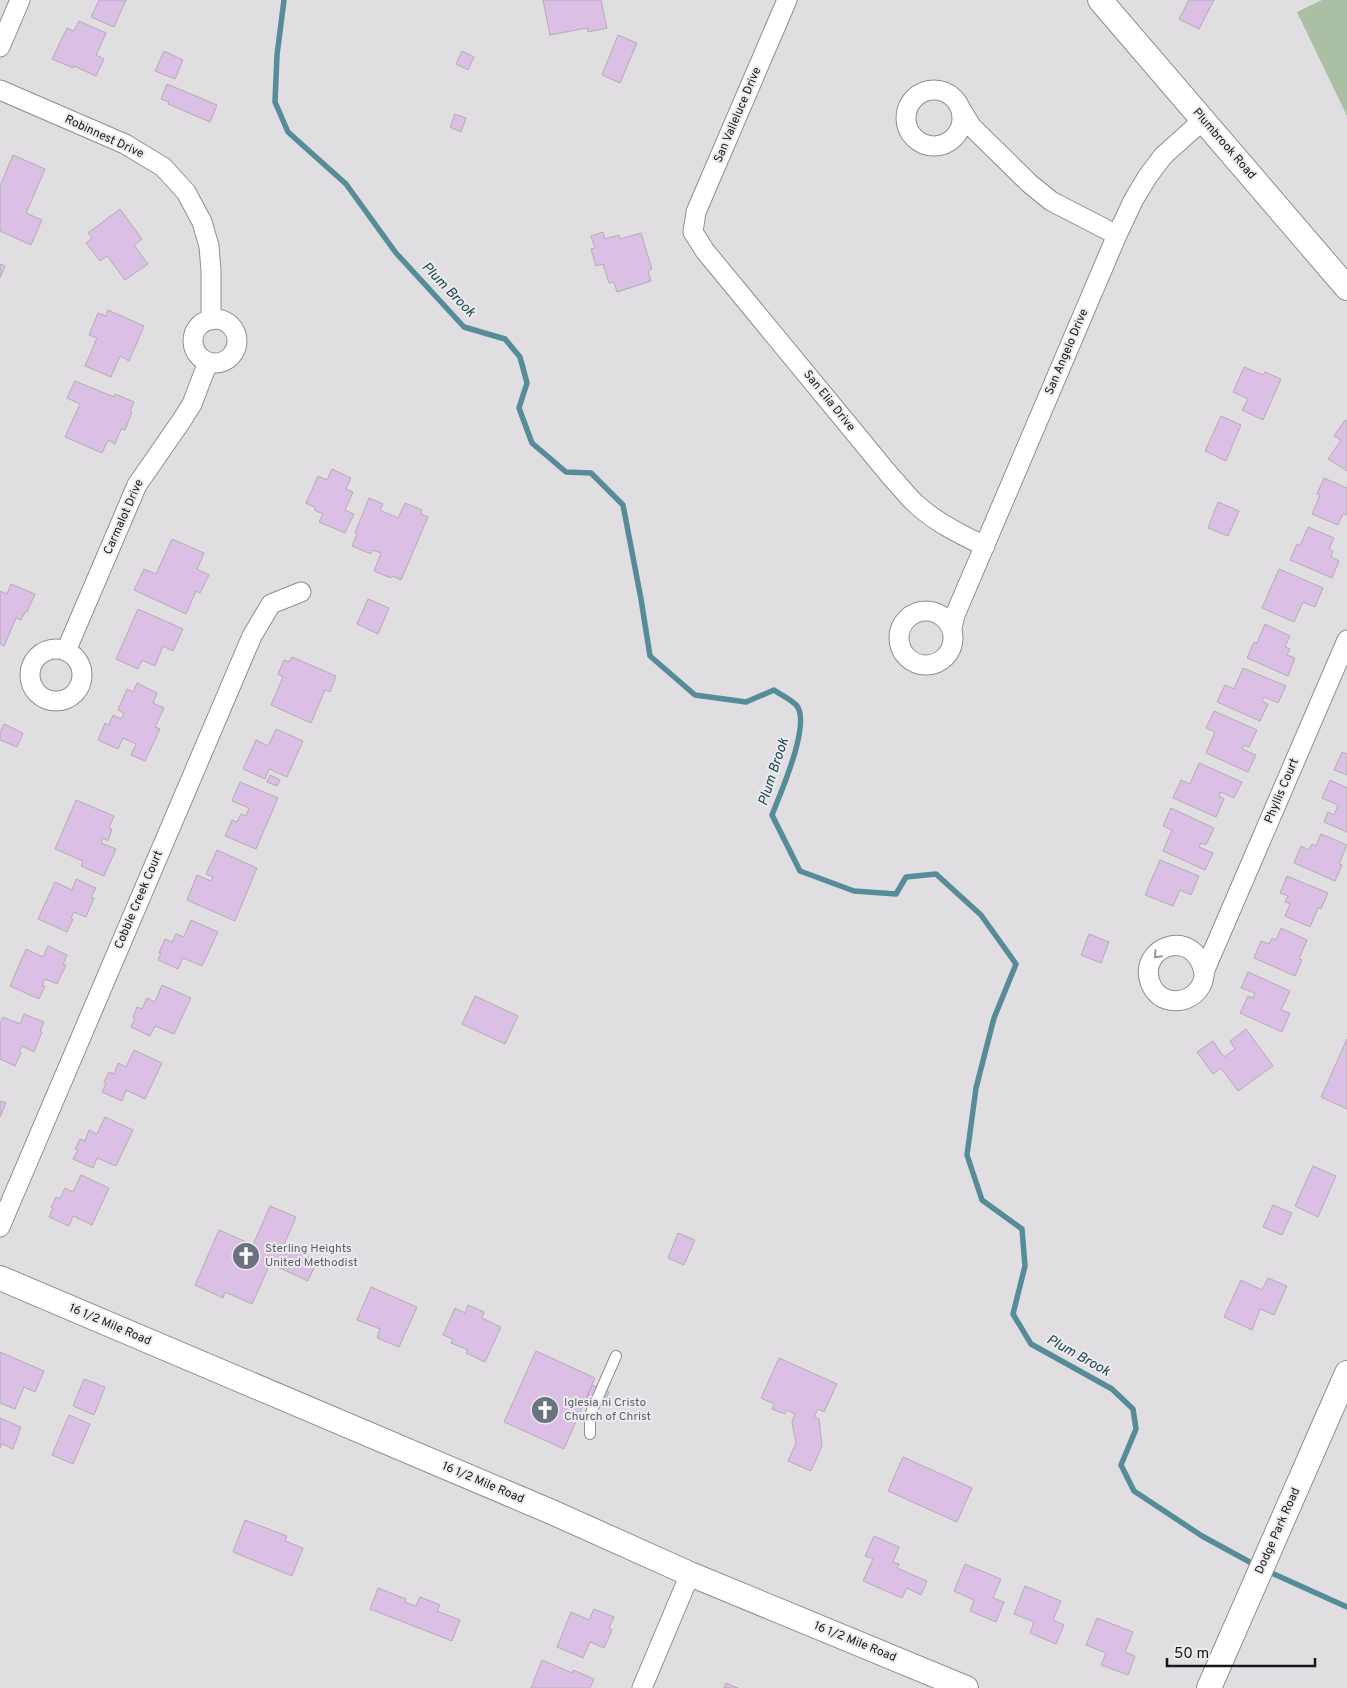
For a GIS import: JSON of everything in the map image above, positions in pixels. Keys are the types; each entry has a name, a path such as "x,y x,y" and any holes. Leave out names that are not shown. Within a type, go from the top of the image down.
{"street":[{"path":"0,47 20,0"},
{"name":"San Valleluce Drive","path":"693,232 696,212 787,0"},
{"name":"Plumbrook Road","path":"1100,0 1347,288"},
{"name":"Robinnest Drive","path":"0,90 125,144 163,167 186,192 202,222 209,246 212,271 211,320"},
{"path":"983,138 966,138 939,145 929,145 920,142 909,128 907,111 911,102 917,96 934,90 943,91 958,102 971,126 983,138 1028,183 1051,201 1117,236"},
{"path":"947,142 955,137 960,129 962,111"},
{"name":"San Angelo Drive","path":"961,602 931,610 922,610 913,613 906,619 901,626 899,644 909,659 916,664 934,664 949,654 953,646 954,636 952,628 961,602 1134,199 1163,156 1203,120"},
{"name":"San Elia Drive","path":"693,232 705,251 916,504 941,523 985,546"},
{"path":"211,320 225,322 235,332 236,347 228,359 222,362 208,362 196,353 193,340 199,327 211,320"},
{"name":"Carmalot Drive","path":"66,651 137,485 192,404 208,362"},
{"name":"Cobble Creek Court","path":"0,1228 252,636 272,604 301,592"},
{"path":"931,610 947,620 952,628"},
{"name":"Phyllis Court","path":"1217,942 1204,948 1190,949 1172,945 1156,953 1148,969 1152,987 1157,994 1165,999 1183,1000 1198,990 1203,982 1204,973 1217,942 1347,640"},
{"path":"1190,949 1198,955 1204,973"},
{"name":"16 1/2 Mile Road","path":"0,1278 554,1513 690,1574 966,1688"},
{"name":"Dodge Park Road","path":"1209,1688 1347,1373"},
{"path":"642,1688 690,1574"}],"lane":[{"path":"590,1434 590,1414 616,1356"}],"green space":[{"path":"1322,0 1347,0 1347,116 1297,12"}],"building":[{"path":"99,0 126,0 114,27 91,17"},
{"path":"543,0 601,0 607,28 588,32 587,28 550,35"},
{"path":"1189,0 1214,0 1199,29 1179,19"},
{"path":"79,21 106,33 96,55 104,59 96,76 52,59 67,28 74,31"},
{"path":"618,35 637,43 620,83 602,75"},
{"path":"164,51 183,60 175,79 155,71"},
{"path":"462,51 474,57 468,70 456,64"},
{"path":"167,84 217,105 210,122 168,104 169,102 161,99"},
{"path":"455,114 466,118 461,132 450,127"},
{"path":"13,155 45,169 26,213 42,220 31,245 0,231 0,186"},
{"path":"120,209 142,239 134,245 148,264 125,280 107,256 100,261 86,243 92,238 88,233"},
{"path":"603,232 605,239 619,235 620,239 641,233 652,269 648,271 651,281 617,292 614,282 609,283 603,264 596,266 591,249 595,248 591,236"},
{"path":"0,264 5,266 0,278"},
{"path":"108,310 144,326 129,361 120,356 111,377 85,366 97,338 89,335 98,313 106,316"},
{"path":"1244,367 1263,375 1265,372 1281,379 1263,420 1242,410 1248,399 1233,392"},
{"path":"75,381 114,397 115,394 134,402 125,430 121,429 115,444 108,440 102,453 65,437 80,404 67,398"},
{"path":"1221,416 1241,425 1226,461 1205,451"},
{"path":"1345,420 1347,421 1347,471 1328,459 1341,440 1334,436"},
{"path":"332,469 351,478 346,489 353,492 345,510 354,514 345,533 319,522 323,514 314,510 316,508 306,503 318,476 327,480"},
{"path":"1324,478 1347,488 1347,515 1343,514 1338,525 1312,514 1320,495 1317,494"},
{"path":"369,498 383,504 380,510 398,518 405,503 422,510 421,514 428,517 401,580 374,571 381,553 372,550 371,554 352,546 357,534 355,533"},
{"path":"1218,502 1239,511 1228,536 1208,528"},
{"path":"1308,527 1334,538 1329,549 1333,551 1331,557 1339,561 1332,578 1290,560 1297,544 1300,546"},
{"path":"172,539 204,553 197,569 209,575 200,593 196,591 186,614 134,590 144,569 156,574"},
{"path":"1279,569 1323,588 1315,607 1303,602 1294,622 1262,608"},
{"path":"11,584 35,594 21,620 16,618 4,646 0,644 0,591 7,594"},
{"path":"368,599 389,608 378,634 357,624"},
{"path":"138,609 183,629 173,651 163,646 155,666 142,660 138,669 116,659"},
{"path":"1265,624 1290,636 1285,647 1290,649 1287,655 1295,658 1288,676 1247,658 1254,642 1257,643"},
{"path":"292,657 336,676 330,692 325,690 311,723 271,705 283,677 278,674 284,660 289,662"},
{"path":"1243,668 1286,686 1278,703 1264,697 1262,701 1268,704 1260,721 1217,702 1225,685 1234,689"},
{"path":"137,683 157,693 153,703 164,708 155,727 160,729 145,761 131,755 136,744 123,738 118,749 98,740 105,723 109,725 113,715 121,719 124,713 118,710 127,689 133,692"},
{"path":"1214,711 1257,730 1249,747 1244,745 1242,749 1256,755 1248,772 1206,753 1215,732 1206,728"},
{"path":"4,724 23,733 17,747 0,740 0,732"},
{"path":"276,729 303,741 287,777 269,769 265,779 243,769 256,740 268,746"},
{"path":"1342,752 1347,754 1347,775 1334,770"},
{"path":"1199,763 1242,782 1234,798 1220,792 1219,796 1224,799 1216,817 1173,798 1181,780 1190,784"},
{"path":"270,775 280,780 277,786 267,782"},
{"path":"1330,780 1347,788 1347,832 1324,822 1328,812 1334,815 1338,805 1322,798"},
{"path":"240,782 278,798 256,849 225,836 232,820 237,822 241,814 246,816 249,808 232,801"},
{"path":"76,800 114,816 109,828 112,829 108,841 103,838 101,843 116,849 104,876 81,866 83,861 55,849"},
{"path":"1171,808 1214,828 1206,845 1201,843 1199,847 1213,853 1205,870 1163,851 1172,830 1163,826"},
{"path":"1321,834 1347,845 1339,864 1342,865 1335,881 1294,863 1301,846 1309,850 1312,844 1316,846"},
{"path":"217,850 257,868 235,921 187,900 197,875 211,881 213,877 206,874"},
{"path":"1160,860 1199,876 1191,895 1180,890 1173,906 1145,895"},
{"path":"1287,876 1328,893 1321,909 1318,908 1310,927 1285,916 1290,904 1285,902 1288,896 1280,893"},
{"path":"76,879 96,888 91,897 94,898 86,917 74,912 67,932 38,919 55,882 72,890"},
{"path":"191,920 218,932 202,966 183,958 178,969 158,960 165,939 172,942 176,934 184,937"},
{"path":"1281,928 1307,940 1299,959 1302,960 1295,976 1254,958 1261,941 1269,944 1272,938 1276,940"},
{"path":"1089,934 1109,942 1101,963 1081,955"},
{"path":"48,946 67,955 63,964 66,965 57,984 45,979 42,985 45,986 39,999 10,986 26,949 43,957"},
{"path":"1248,972 1290,991 1281,1010 1290,1013 1282,1032 1240,1013 1248,996 1253,998 1255,993 1241,988"},
{"path":"162,985 191,998 174,1034 155,1026 150,1036 131,1027 135,1018 133,1017 137,1007 142,1009 147,998 155,1002"},
{"path":"475,996 518,1016 505,1044 462,1024"},
{"path":"24,1014 44,1022 34,1052 22,1046 15,1066 0,1059 0,1023 3,1017 20,1024"},
{"path":"1246,1029 1273,1066 1238,1091 1221,1068 1213,1074 1197,1052 1213,1041 1224,1057 1235,1049 1230,1041"},
{"path":"1347,1039 1347,1109 1321,1097"},
{"path":"134,1050 162,1063 145,1099 126,1090 122,1101 102,1092 109,1072 114,1074 118,1063 126,1067"},
{"path":"0,1101 6,1103 0,1117"},
{"path":"105,1117 133,1130 116,1166 97,1158 93,1168 73,1159 78,1150 75,1149 80,1139 85,1141 89,1130 97,1134"},
{"path":"1313,1166 1336,1176 1318,1217 1295,1206"},
{"path":"81,1175 109,1188 92,1225 73,1216 69,1226 49,1217 56,1197 60,1199 65,1188 73,1192"},
{"path":"1273,1205 1292,1213 1282,1235 1263,1227"},
{"name":"Sterling Heights United Methodist","path":"270,1206 296,1217 283,1247 288,1249 280,1268 270,1264 252,1304 225,1292 223,1298 195,1285 219,1230 253,1245"},
{"path":"678,1233 695,1240 684,1265 668,1258"},
{"path":"288,1249 317,1261 308,1281 280,1268"},
{"path":"1268,1278 1287,1286 1274,1315 1260,1309 1252,1330 1224,1317 1241,1280 1262,1290"},
{"path":"371,1287 417,1307 399,1347 377,1338 380,1329 357,1320"},
{"path":"468,1305 484,1312 482,1318 501,1327 485,1362 466,1353 468,1350 451,1343 453,1339 443,1335 455,1308 465,1313"},
{"name":"Iglesia ni Cristo Church of Christ","path":"536,1351 595,1378 564,1449 504,1422"},
{"path":"0,1352 44,1371 35,1392 24,1387 15,1409 0,1403"},
{"path":"779,1358 837,1384 824,1412 818,1409 814,1417 819,1419 822,1446 811,1471 788,1461 796,1443 792,1422 795,1414 787,1410 785,1414 772,1409 774,1404 761,1398"},
{"path":"84,1379 105,1387 94,1415 73,1406"},
{"path":"592,1385 609,1392 604,1405 587,1398"},
{"path":"69,1415 90,1424 73,1464 52,1455"},
{"path":"0,1418 21,1427 13,1449 2,1444 0,1448"},
{"path":"903,1457 972,1488 957,1522 888,1491"},
{"path":"245,1520 287,1536 285,1541 303,1548 292,1576 233,1552"},
{"path":"874,1536 899,1547 893,1562 899,1564 897,1568 927,1581 921,1595 907,1588 902,1598 863,1581 873,1559 865,1556"},
{"path":"965,1564 1001,1579 993,1598 1004,1602 996,1622 970,1611 974,1600 954,1591"},
{"path":"1025,1586 1061,1601 1053,1620 1064,1625 1056,1644 1030,1633 1034,1622 1014,1614"},
{"path":"378,1588 406,1599 405,1602 416,1606 420,1597 440,1605 437,1611 460,1620 452,1641 370,1609"},
{"path":"594,1609 614,1617 609,1628 612,1630 604,1648 590,1642 583,1658 557,1647 571,1612 589,1620"},
{"path":"1097,1618 1133,1632 1125,1652 1135,1656 1128,1675 1101,1665 1106,1653 1086,1645"},
{"path":"542,1660 572,1673 573,1670 594,1679 590,1688 531,1688"},
{"path":"726,1683 738,1688 724,1688"}],"waterway":[{"name":"Plum Brook","path":"284,0 277,55 275,102 288,132 346,184 396,253 464,327 505,339 520,357 527,383 519,408 532,443 566,472 591,473 623,505 650,656 695,695 746,702 774,690 797,706 800,715 797,743 793,760 772,815 800,871 854,891 896,894 906,877 936,874 981,915 1016,964 994,1018 976,1088 967,1155 982,1200 1022,1229 1025,1266 1013,1314 1031,1344 1112,1389 1133,1409 1136,1429 1121,1465 1134,1491 1202,1536 1257,1566"},
{"name":"Plum Brook","path":"1265,1570 1347,1607"}],"place":[{"name":"Sterling Heights United Methodist","path":"246,1256"},
{"name":"Iglesia ni Cristo Church of Christ","path":"545,1410"}]}
